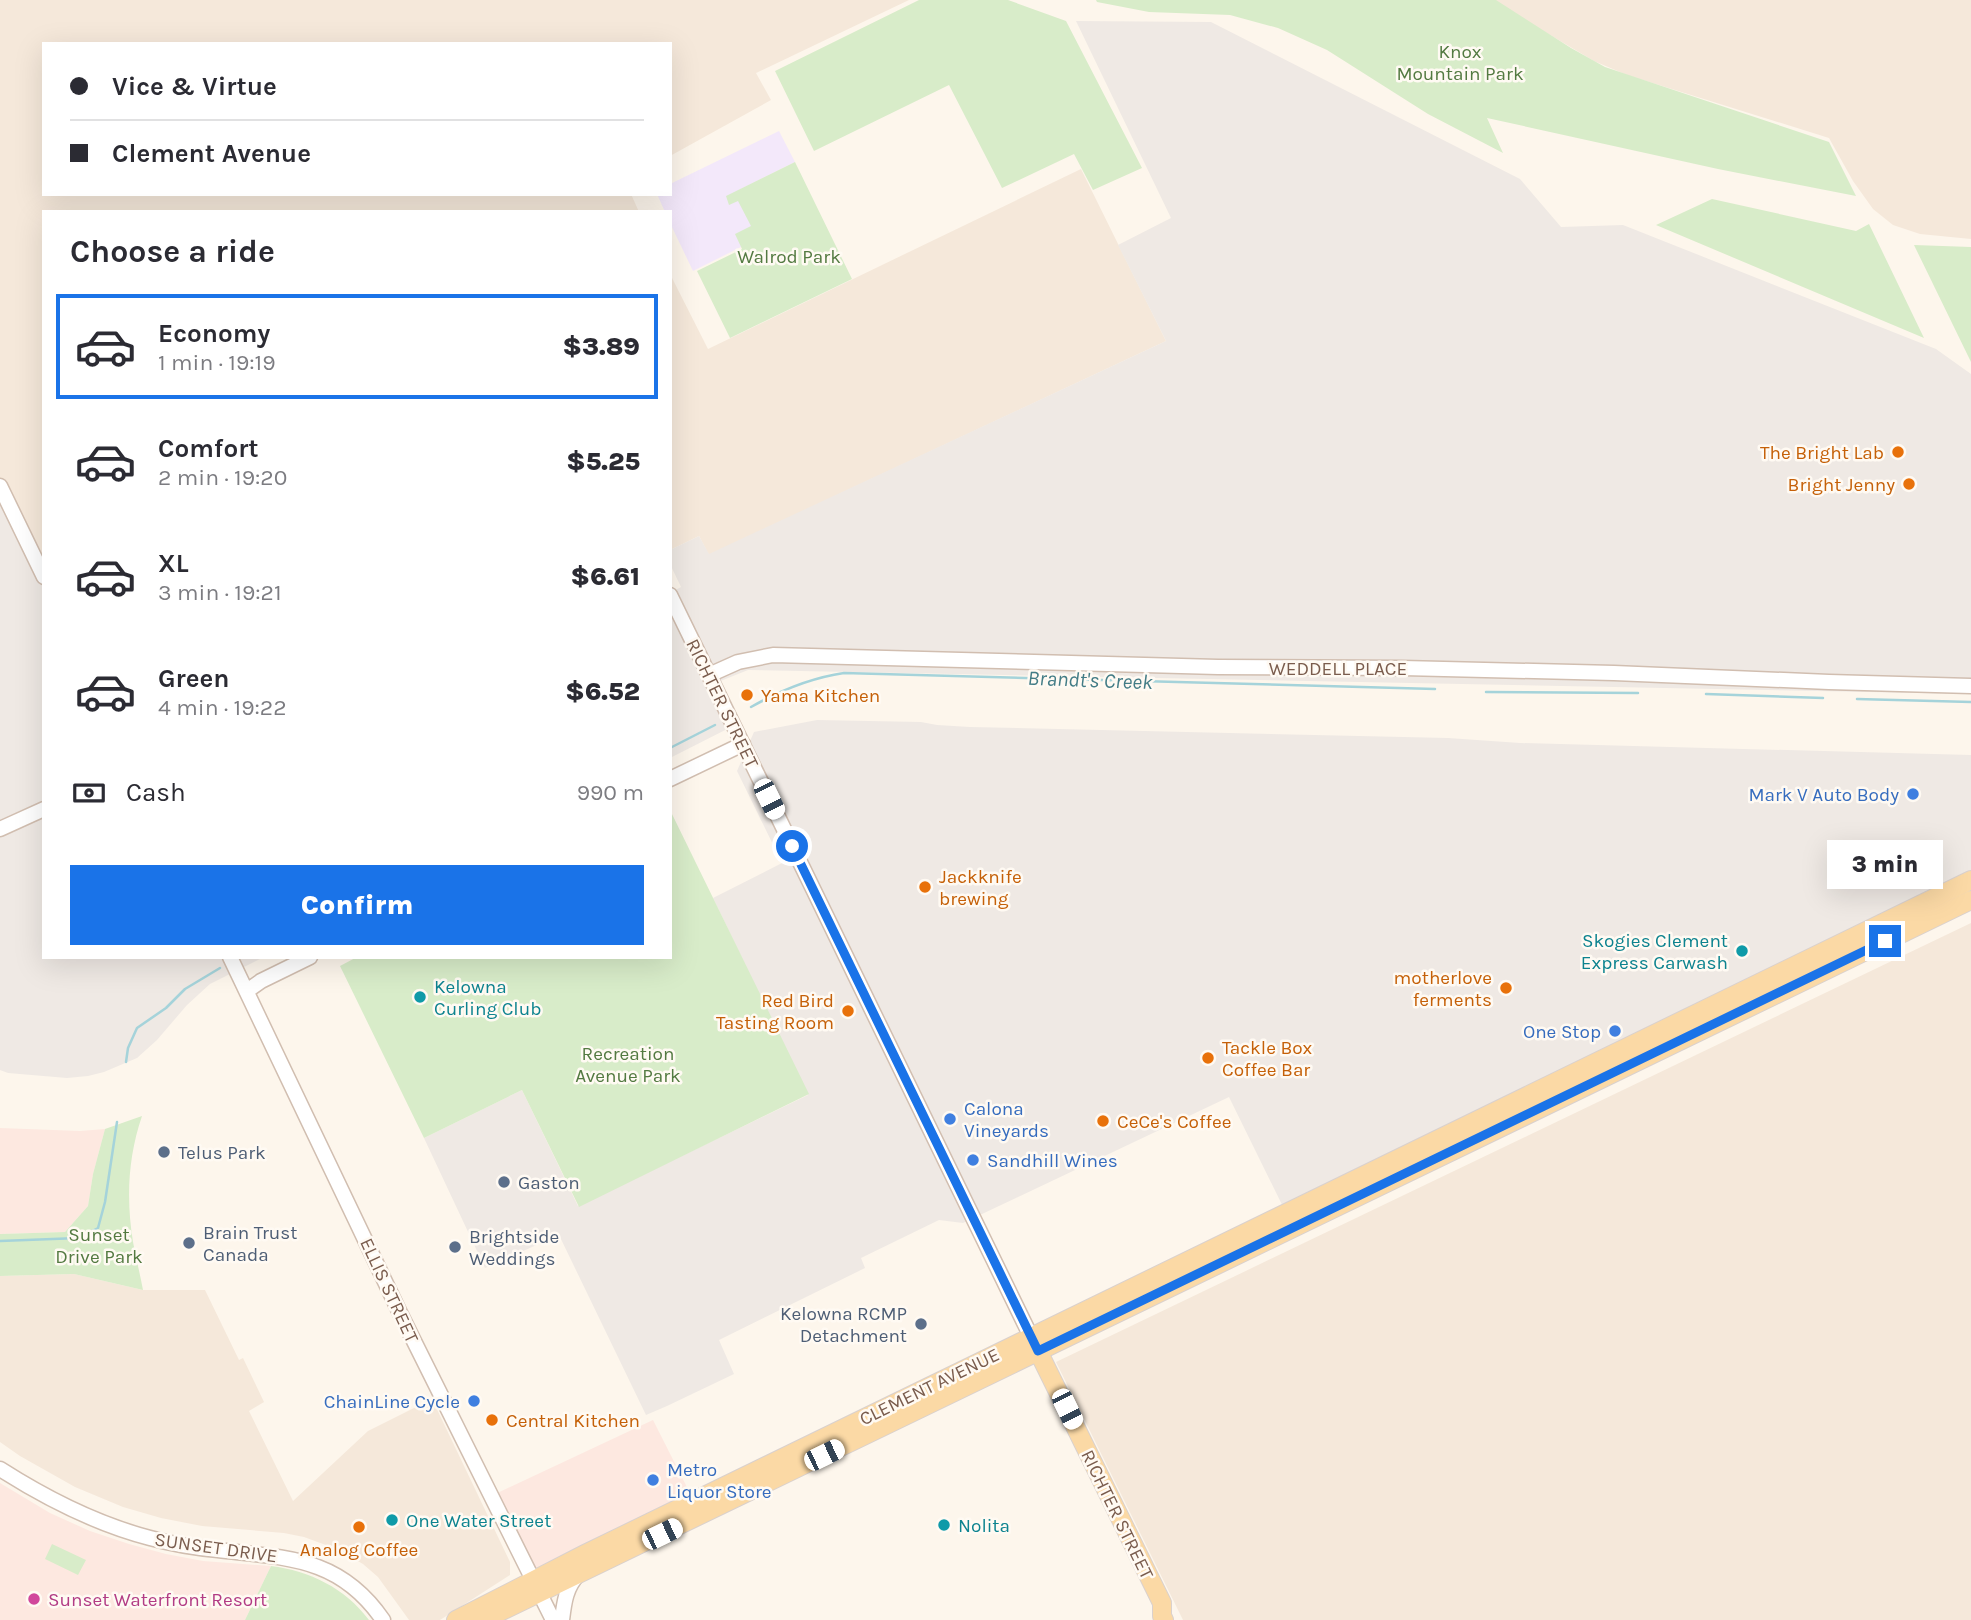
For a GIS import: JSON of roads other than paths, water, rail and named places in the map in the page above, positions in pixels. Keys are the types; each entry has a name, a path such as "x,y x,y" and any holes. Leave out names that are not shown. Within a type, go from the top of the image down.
{"main road":[{"name":"CLEMENT AVENUE","path":"456,1620 537,1586 1034,1344 1971,880"},
{"name":"CLEMENT AVENUE","path":"1885,941 1887,934 1956,898 1971,887"},
{"name":"CLEMENT AVENUE","path":"483,1620 537,1586 580,1573 1034,1344 1971,900"},
{"name":"RICHTER STREET","path":"1034,1344 1163,1612 1172,1611 1177,1620"}],"street":[{"path":"0,486 42,573"},
{"name":"RICHTER STREET","path":"672,599 1034,1344"},
{"name":"WEDDELL PLACE","path":"709,675 738,662 773,655 1218,667 1614,673 1971,686"},
{"path":"672,778 743,744"},
{"path":"0,829 42,810"},
{"name":"ELLIS STREET","path":"231,959 406,1325 553,1620"},
{"path":"247,990 306,959"},
{"name":"SUNSET DRIVE","path":"0,1469 65,1506 124,1531 179,1545 284,1557 318,1566 356,1589 383,1620"},
{"path":"562,1620 571,1582 580,1573"}],"waterway":[{"name":"Brandt's Creek","path":"751,707 796,685 844,673 1435,689"},
{"name":"Brandt's Creek","path":"1486,692 1638,693"},
{"name":"Brandt's Creek","path":"1706,694 1823,698"},
{"name":"Brandt's Creek","path":"1857,699 1971,702"},
{"name":"Brandt's Creek","path":"672,747 715,725"},
{"name":"Brandt's Creek","path":"126,1062 128,1048 137,1028 166,1008 185,989 220,968"},
{"name":"Brandt's Creek","path":"0,1241 79,1238 98,1228 105,1202 117,1122"}],"place":[{"name":"The Bright Lab","path":"1898,452"},
{"name":"Bright Jenny","path":"1909,484"},
{"name":"Yama Kitchen","path":"747,695"},
{"name":"Mark V Auto Body","path":"1913,794"},
{"name":"Jackknife brewing","path":"925,887"},
{"name":"Skogies Clement Express Carwash","path":"1742,951"},
{"name":"motherlove ferments","path":"1506,988"},
{"name":"Kelowna Curling Club","path":"420,997"},
{"name":"Red Bird Tasting Room","path":"848,1011"},
{"name":"One Stop","path":"1615,1031"},
{"name":"Tackle Box Coffee Bar","path":"1208,1058"},
{"name":"Calona Vineyards","path":"950,1119"},
{"name":"CeCe's Coffee","path":"1103,1121"},
{"name":"Telus Park","path":"164,1152"},
{"name":"Sandhill Wines","path":"973,1160"},
{"name":"Gaston","path":"504,1182"},
{"name":"Brain Trust Canada","path":"189,1243"},
{"name":"Brightside Weddings","path":"455,1247"},
{"name":"Kelowna RCMP Detachment","path":"921,1324"},
{"name":"ChainLine Cycle","path":"474,1401"},
{"name":"Central Kitchen","path":"492,1420"},
{"name":"Metro Liquor Store","path":"653,1480"},
{"name":"One Water Street","path":"392,1520"},
{"name":"Nolita","path":"944,1525"},
{"name":"Analog Coffee","path":"359,1527"},
{"name":"Sunset Waterfront Resort","path":"34,1599"}],"park label":[{"name":"Knox Mountain Park","path":"1460,62"},
{"name":"Walrod Park","path":"789,256"},
{"name":"Recreation Avenue Park","path":"628,1064"},
{"name":"Sunset Drive Park","path":"99,1245"}]}
